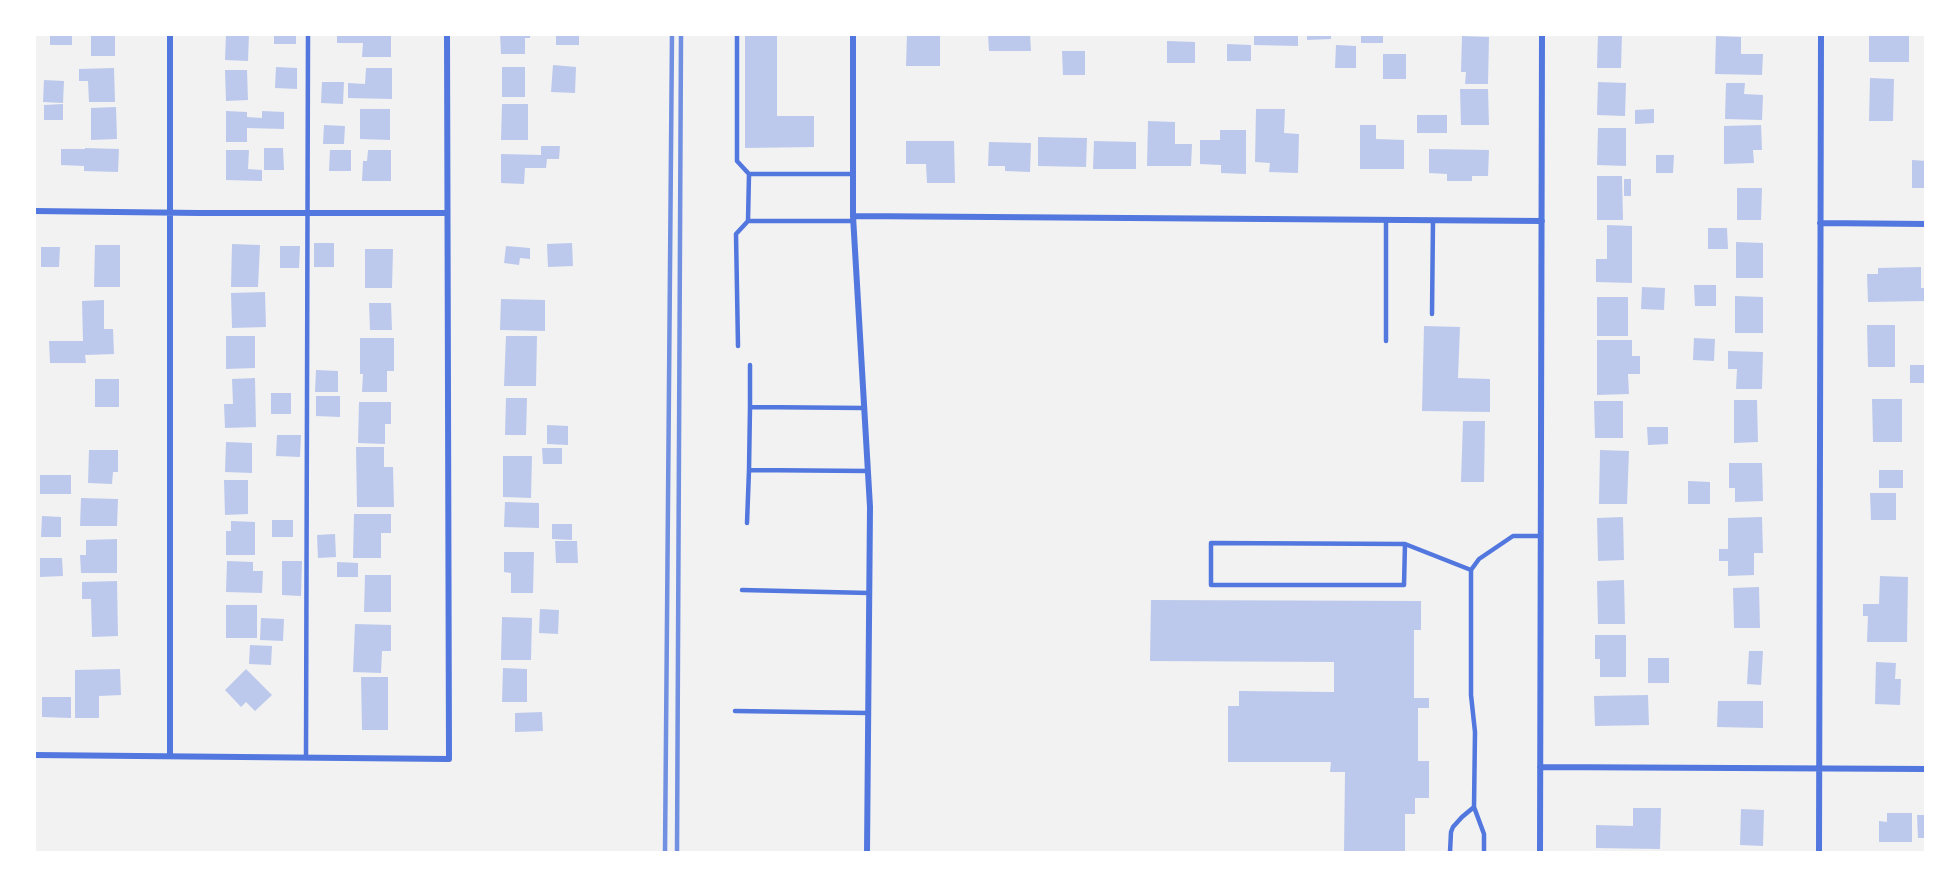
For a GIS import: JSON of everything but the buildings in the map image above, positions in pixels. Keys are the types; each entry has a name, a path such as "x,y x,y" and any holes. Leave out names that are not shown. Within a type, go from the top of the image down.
{"street":[{"path":"170,34 170,755"},
{"path":"34,755 449,759 447,34"},
{"path":"852,34 853,219 870,507 867,852"},
{"path":"1540,852 1542,34"},
{"path":"1819,852 1821,34"},
{"path":"34,211 446,213"},
{"path":"853,219 1542,221"},
{"path":"1820,223 1926,224"},
{"path":"1540,767 1926,769"}],"lane":[{"path":"306,757 308,34"},
{"path":"737,34 737,161 749,174 748,221 736,234 738,346"},
{"path":"749,174 852,174"},
{"path":"748,221 853,219"},
{"path":"1386,220 1386,341"},
{"path":"1432,314 1433,220"},
{"path":"747,523 750,365"},
{"path":"750,407 864,408"},
{"path":"749,470 868,471"},
{"path":"1484,852 1484,834 1474,807 1475,732 1471,695 1471,570 1479,559 1513,536 1541,536"},
{"path":"1405,544 1404,585 1211,585 1211,543 1405,544 1471,570"},
{"path":"742,590 869,594"},
{"path":"735,711 868,713"},
{"path":"1450,852 1450,832 1462,816 1474,807"}],"railway":[{"path":"665,852 672,34"},
{"path":"677,852 681,34"}]}
